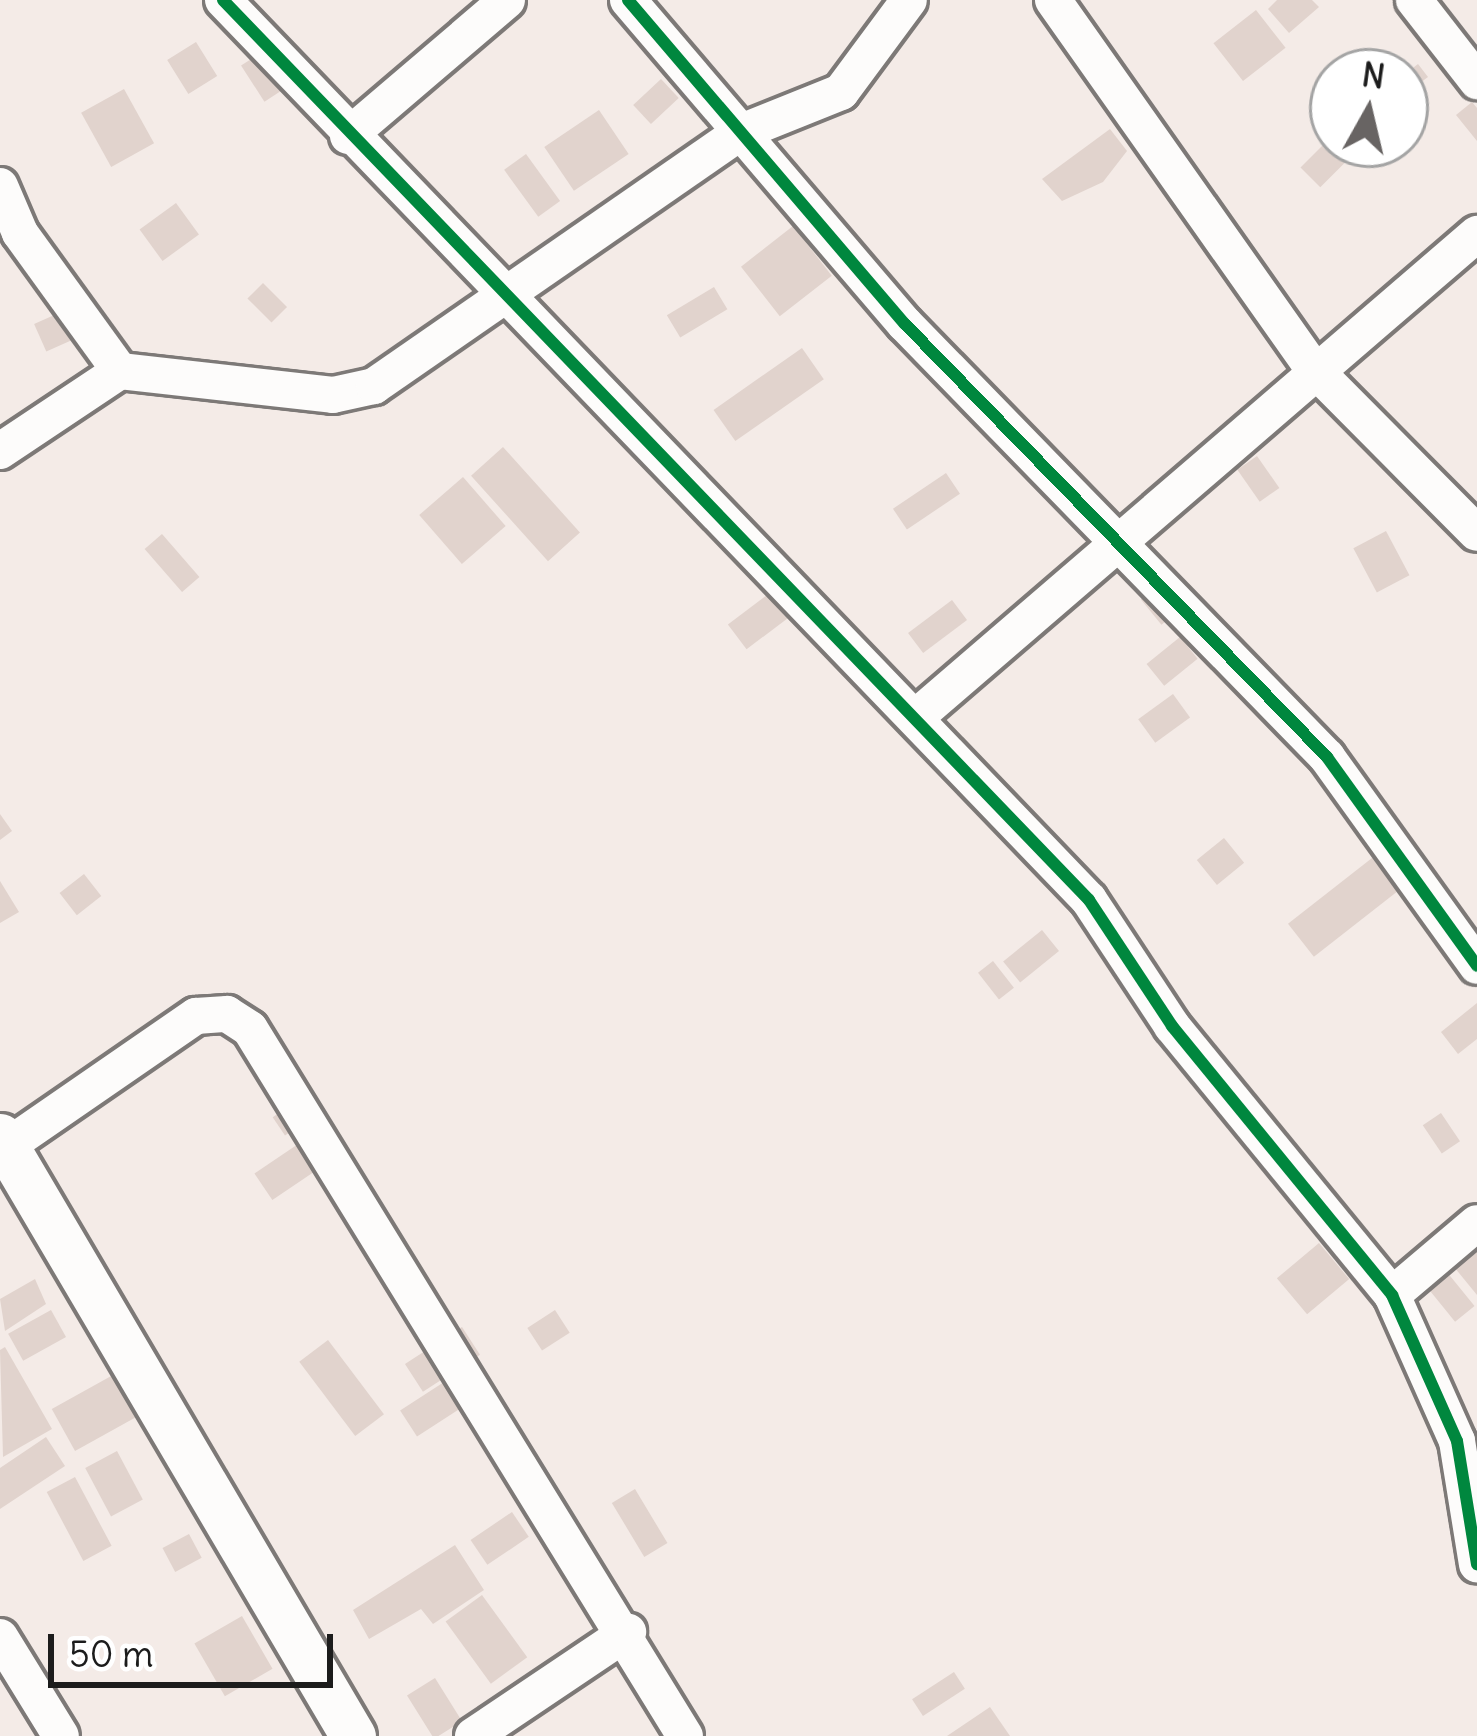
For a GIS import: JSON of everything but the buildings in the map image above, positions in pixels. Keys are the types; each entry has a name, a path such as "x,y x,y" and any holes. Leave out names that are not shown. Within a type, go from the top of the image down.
{"street":[{"path":"223,0 1089,900 1172,1026 1392,1295 1457,1442 1477,1564"},
{"path":"349,136 507,0"},
{"path":"628,0 739,133 1118,545 1327,757 1477,966"},
{"path":"0,451 121,371 332,395 406,368 504,290 739,133 841,92 908,0"},
{"path":"1053,0 1311,366 1477,533"},
{"path":"1414,0 1477,81"},
{"path":"0,186 20,232 121,371"},
{"path":"915,718 1118,545 1311,366 1477,234"},
{"path":"352,1736 2,1145 196,1016 227,1014 250,1029 628,1632 685,1736"},
{"path":"1392,1295 1477,1223"},
{"path":"473,1736 628,1632"},
{"path":"0,1637 61,1736"}],"cycle path":[{"path":"223,0 1089,900 1172,1026 1392,1295 1457,1441 1477,1564"},
{"path":"628,0 905,324 1327,757 1477,966"}]}
